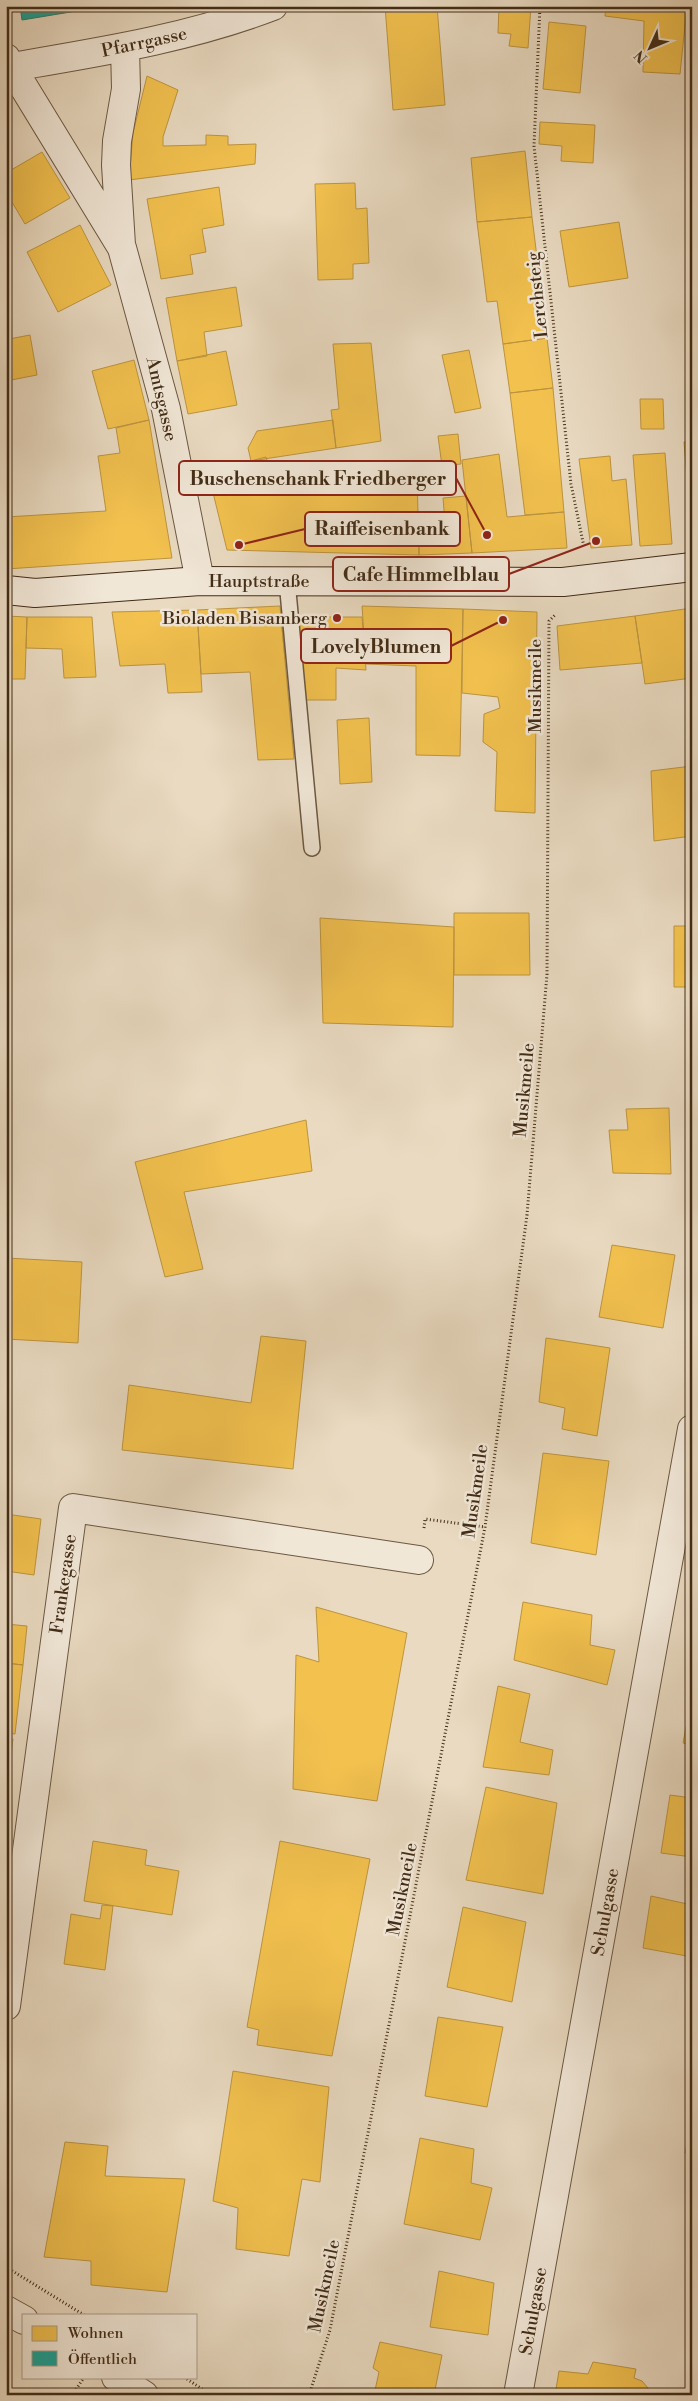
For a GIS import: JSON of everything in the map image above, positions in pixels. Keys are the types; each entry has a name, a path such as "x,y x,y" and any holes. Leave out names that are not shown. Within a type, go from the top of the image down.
{"street":[{"name":"Pfarrgasse","path":"9,62 125,47 212,27 274,6"},
{"name":"Amtsgasse","path":"125,47 126,89 117,140 116,165 122,248 166,409 200,581"},
{"name":"Amtsgasse","path":"9,62 122,248"},
{"name":"Hauptstraße","path":"6,590 34,592 200,581 563,582 692,567"},
{"name":"Schulgasse","path":"518,2395 692,1429"},
{"name":"Frankegasse","path":"6,2006 73,1508 419,1560"},
{"path":"6,2310 22,2319"},
{"path":"118,2378 144,2395"}],"lane":[{"path":"287,581 312,848"}],"path":[{"name":"Lerchsteig","path":"540,6 534,146 571,484 590,580"},
{"name":"Musikmeile","path":"309,2395 330,2330 485,1527 527,1215 544,1013 547,974 549,621 562,608 563,582"},
{"path":"419,1560 425,1519 485,1527"},
{"path":"6,2267 82,2314"},
{"path":"72,2395 83,2378"},
{"path":"186,2378 211,2395"}],"building: Wohnen":[{"path":"385,6 437,6 445,105 393,110"},
{"path":"499,6 531,6 528,48 509,46 511,34 498,33"},
{"path":"606,6 687,6 680,74 643,72 644,21 605,16"},
{"path":"549,22 586,26 580,93 543,89"},
{"path":"147,76 178,90 163,137 163,146 206,145 206,135 228,136 228,145 256,144 255,164 129,180 133,133"},
{"path":"540,122 595,125 593,163 561,161 562,146 539,144"},
{"path":"525,151 532,217 477,222 471,158"},
{"path":"42,152 70,198 25,224 6,192 6,173"},
{"path":"355,183 356,209 367,208 369,263 353,264 353,279 318,280 315,184"},
{"path":"219,187 224,225 202,229 206,252 190,255 193,274 161,279 147,199"},
{"path":"532,217 547,338 503,344 497,301 487,302 477,222"},
{"path":"619,222 628,278 569,287 560,231"},
{"path":"80,225 111,285 58,312 27,252"},
{"path":"236,287 242,326 204,332 207,356 177,361 166,298"},
{"path":"6,319 9,339 30,335 37,375 6,381"},
{"path":"547,338 553,388 510,393 503,344"},
{"path":"371,343 381,441 336,448 331,410 339,409 333,344"},
{"path":"469,350 481,408 455,413 442,355"},
{"path":"226,351 237,405 188,414 177,361"},
{"path":"134,360 149,420 108,429 92,371"},
{"path":"553,388 564,512 525,515 510,393"},
{"path":"640,399 663,399 664,429 641,429"},
{"path":"149,420 172,558 6,569 6,517 106,511 98,456 120,453 116,428"},
{"path":"333,420 336,448 251,461 248,448 257,431"},
{"path":"458,434 461,464 442,466 438,436"},
{"path":"684,442 692,442 692,541"},
{"path":"665,453 672,544 640,546 633,455"},
{"path":"499,454 507,517 564,512 567,548 472,553 462,460"},
{"path":"610,456 612,481 626,479 632,545 591,548 579,459"},
{"path":"266,457 275,488 386,485 387,472 417,473 419,555 227,550 208,472"},
{"path":"466,496 472,553 419,555 419,522 445,523 443,498"},
{"path":"280,606 294,759 258,760 250,672 201,674 197,610"},
{"path":"362,606 463,609 460,756 416,755 416,666 366,664"},
{"path":"692,608 692,678 645,684 635,616"},
{"path":"463,609 537,612 535,813 495,811 497,752 483,742 484,714 500,708 498,697 462,693"},
{"path":"197,610 202,692 168,693 165,664 120,666 112,612"},
{"path":"6,616 27,617 25,679 6,679"},
{"path":"635,616 642,663 560,670 557,626"},
{"path":"27,617 92,617 96,677 64,678 62,649 26,648"},
{"path":"281,617 362,617 366,670 336,668 336,700 302,700 299,660 285,659"},
{"path":"369,718 372,782 340,784 337,720"},
{"path":"692,766 692,836 654,841 651,771"},
{"path":"454,913 529,913 530,975 454,975"},
{"path":"320,918 454,927 453,1027 323,1023"},
{"path":"674,926 692,926 692,987 674,987"},
{"path":"669,1108 671,1174 613,1173 609,1130 628,1130 626,1109"},
{"path":"306,1120 312,1171 184,1192 203,1269 165,1277 135,1162"},
{"path":"612,1245 675,1255 663,1328 599,1317"},
{"path":"6,1258 82,1262 78,1343 6,1339"},
{"path":"261,1336 306,1341 293,1469 122,1450 129,1385 251,1403"},
{"path":"546,1338 610,1348 597,1436 562,1429 565,1408 539,1402"},
{"path":"543,1453 609,1461 596,1555 531,1543"},
{"path":"6,1514 41,1519 34,1575 6,1571"},
{"path":"523,1602 592,1615 590,1645 615,1650 607,1685 514,1660"},
{"path":"316,1607 407,1633 377,1801 293,1789 296,1655 319,1662"},
{"path":"6,1624 27,1626 23,1665 6,1663"},
{"path":"6,1663 23,1665 15,1734 6,1733"},
{"path":"498,1686 530,1694 520,1742 553,1750 549,1775 483,1767"},
{"path":"692,1696 692,1745 683,1743"},
{"path":"6,1738 13,1739 6,1795"},
{"path":"486,1787 557,1803 543,1894 466,1880"},
{"path":"670,1795 692,1798 692,1857 661,1853"},
{"path":"93,1841 147,1850 145,1865 179,1871 172,1915 84,1901"},
{"path":"280,1841 370,1859 332,2056 257,2045 259,2030 247,2027"},
{"path":"651,1896 692,1905 692,1957 643,1948"},
{"path":"102,1905 113,1906 105,1970 64,1964 71,1914 100,1919"},
{"path":"463,1907 526,1922 512,2002 447,1987"},
{"path":"438,2017 503,2027 487,2107 425,2096"},
{"path":"233,2071 329,2087 320,2182 302,2179 289,2256 236,2249 238,2208 213,2201"},
{"path":"692,2118 692,2154 685,2153"},
{"path":"420,2138 474,2149 471,2183 492,2188 480,2240 404,2224"},
{"path":"65,2142 108,2146 105,2176 185,2179 167,2292 91,2285 91,2261 44,2257"},
{"path":"439,2271 494,2283 488,2335 430,2327"},
{"path":"380,2342 442,2355 434,2395 374,2395 379,2372 373,2368"},
{"path":"593,2362 636,2369 634,2378 642,2381 648,2388 648,2395 555,2395 559,2371 588,2374"}],"building: Öffentlich":[{"path":"20,6 101,6 101,7 22,20"}],"place":[{"name":"Buschenschank Friedberger","path":"487,535"},
{"name":"Cafe Himmelblau","path":"596,541"},
{"name":"Raiffeisenbank","path":"239,545"},
{"name":"Bioladen Bisamberg","path":"337,618"},
{"name":"LovelyBlumen","path":"503,620"}]}
